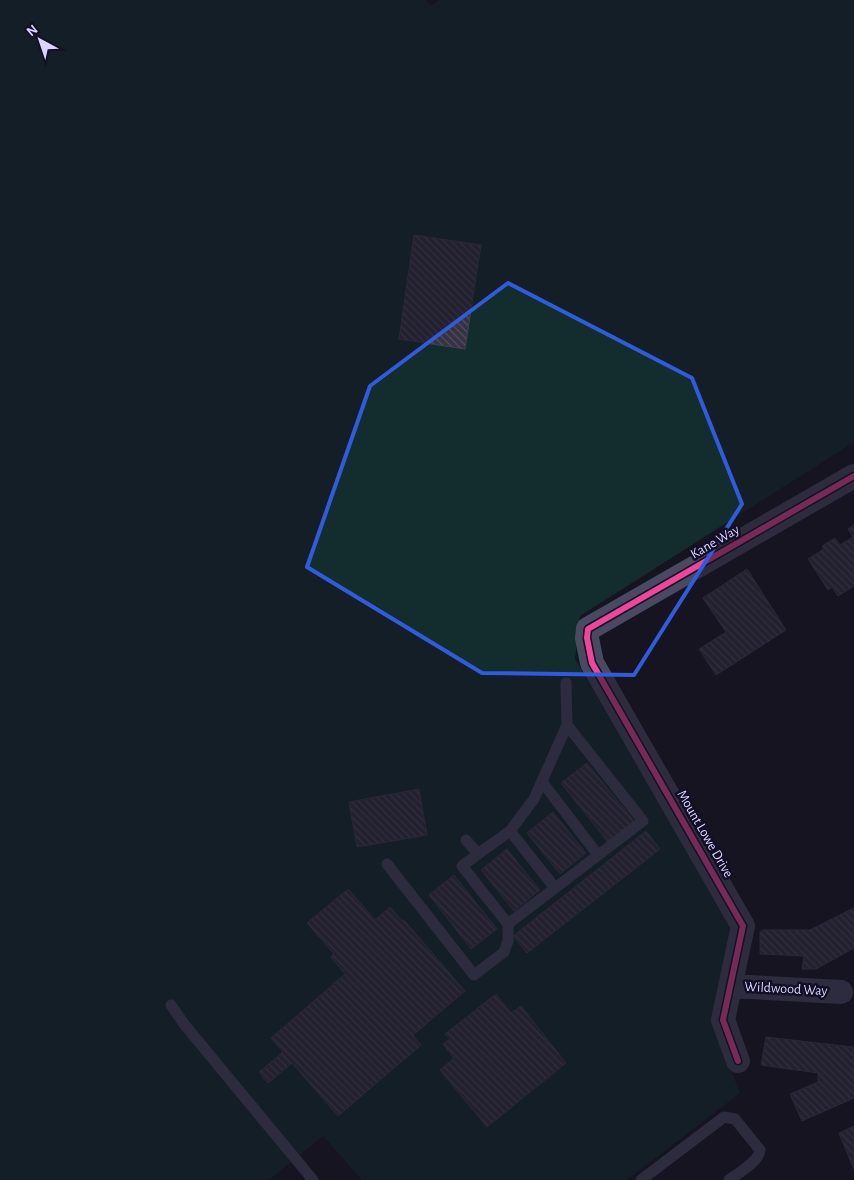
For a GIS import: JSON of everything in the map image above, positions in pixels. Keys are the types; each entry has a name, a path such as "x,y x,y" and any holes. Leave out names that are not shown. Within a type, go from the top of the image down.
{"street":[{"name":"Kane Way","path":"588,629 854,476"},
{"name":"Mount Lowe Drive","path":"588,629 587,638 592,662 743,926 723,1020 738,1061"},
{"name":"Wildwood Way","path":"730,986 841,992"}],"lane":[{"path":"387,864 474,975 504,952 508,941 508,924 462,866 510,831 534,799 543,783 567,726 566,683"},
{"path":"508,924 643,821 567,726"},
{"path":"543,783 598,855"},
{"path":"510,831 555,888"},
{"path":"466,840 478,854"},
{"path":"170,1004 313,1180"},
{"path":"641,1180 724,1117 731,1117 735,1119 760,1150 755,1160 729,1180"}],"highlighted area":[{"path":"508,283 692,378 742,504 634,675 482,673 307,567 370,386"}],"green space":[{"path":"0,0 426,0 431,6 439,0 854,0 854,442 580,616 575,659 731,926 711,1021 740,1093 627,1180 362,1180 323,1136 269,1180 0,1180"}],"building":[{"path":"414,235 481,245 465,349 399,339"},
{"path":"854,525 854,586 838,596 832,587 828,590 808,559 824,549 822,546 835,538 840,545 853,537 848,529"},
{"path":"747,569 786,630 716,675 699,649 726,632 703,598"},
{"path":"587,763 634,821 608,842 561,783"},
{"path":"419,789 427,835 357,847 349,802"},
{"path":"553,812 586,853 560,874 527,833"},
{"path":"646,831 660,849 527,953 513,936"},
{"path":"507,849 540,890 514,911 481,870"},
{"path":"454,875 497,929 471,949 429,895"},
{"path":"348,889 375,920 390,907 402,921 404,920 465,991 413,1035 421,1045 338,1116 292,1063 268,1083 259,1072 283,1052 271,1038 345,974 331,957 334,954 307,923"},
{"path":"854,908 854,948 816,969 802,969 804,956 760,954 760,932 763,930 810,930"},
{"path":"496,994 511,1013 521,1006 566,1063 487,1127 440,1070 454,1058 443,1044 450,1039 445,1034"},
{"path":"766,1037 853,1047 854,1098 802,1121 790,1094 818,1082 818,1073 761,1065"},
{"path":"854,1126 854,1170 839,1133"}],"cycle path":[{"path":"738,1061 723,1020 743,926 592,663 587,638 588,629 854,476"}]}
